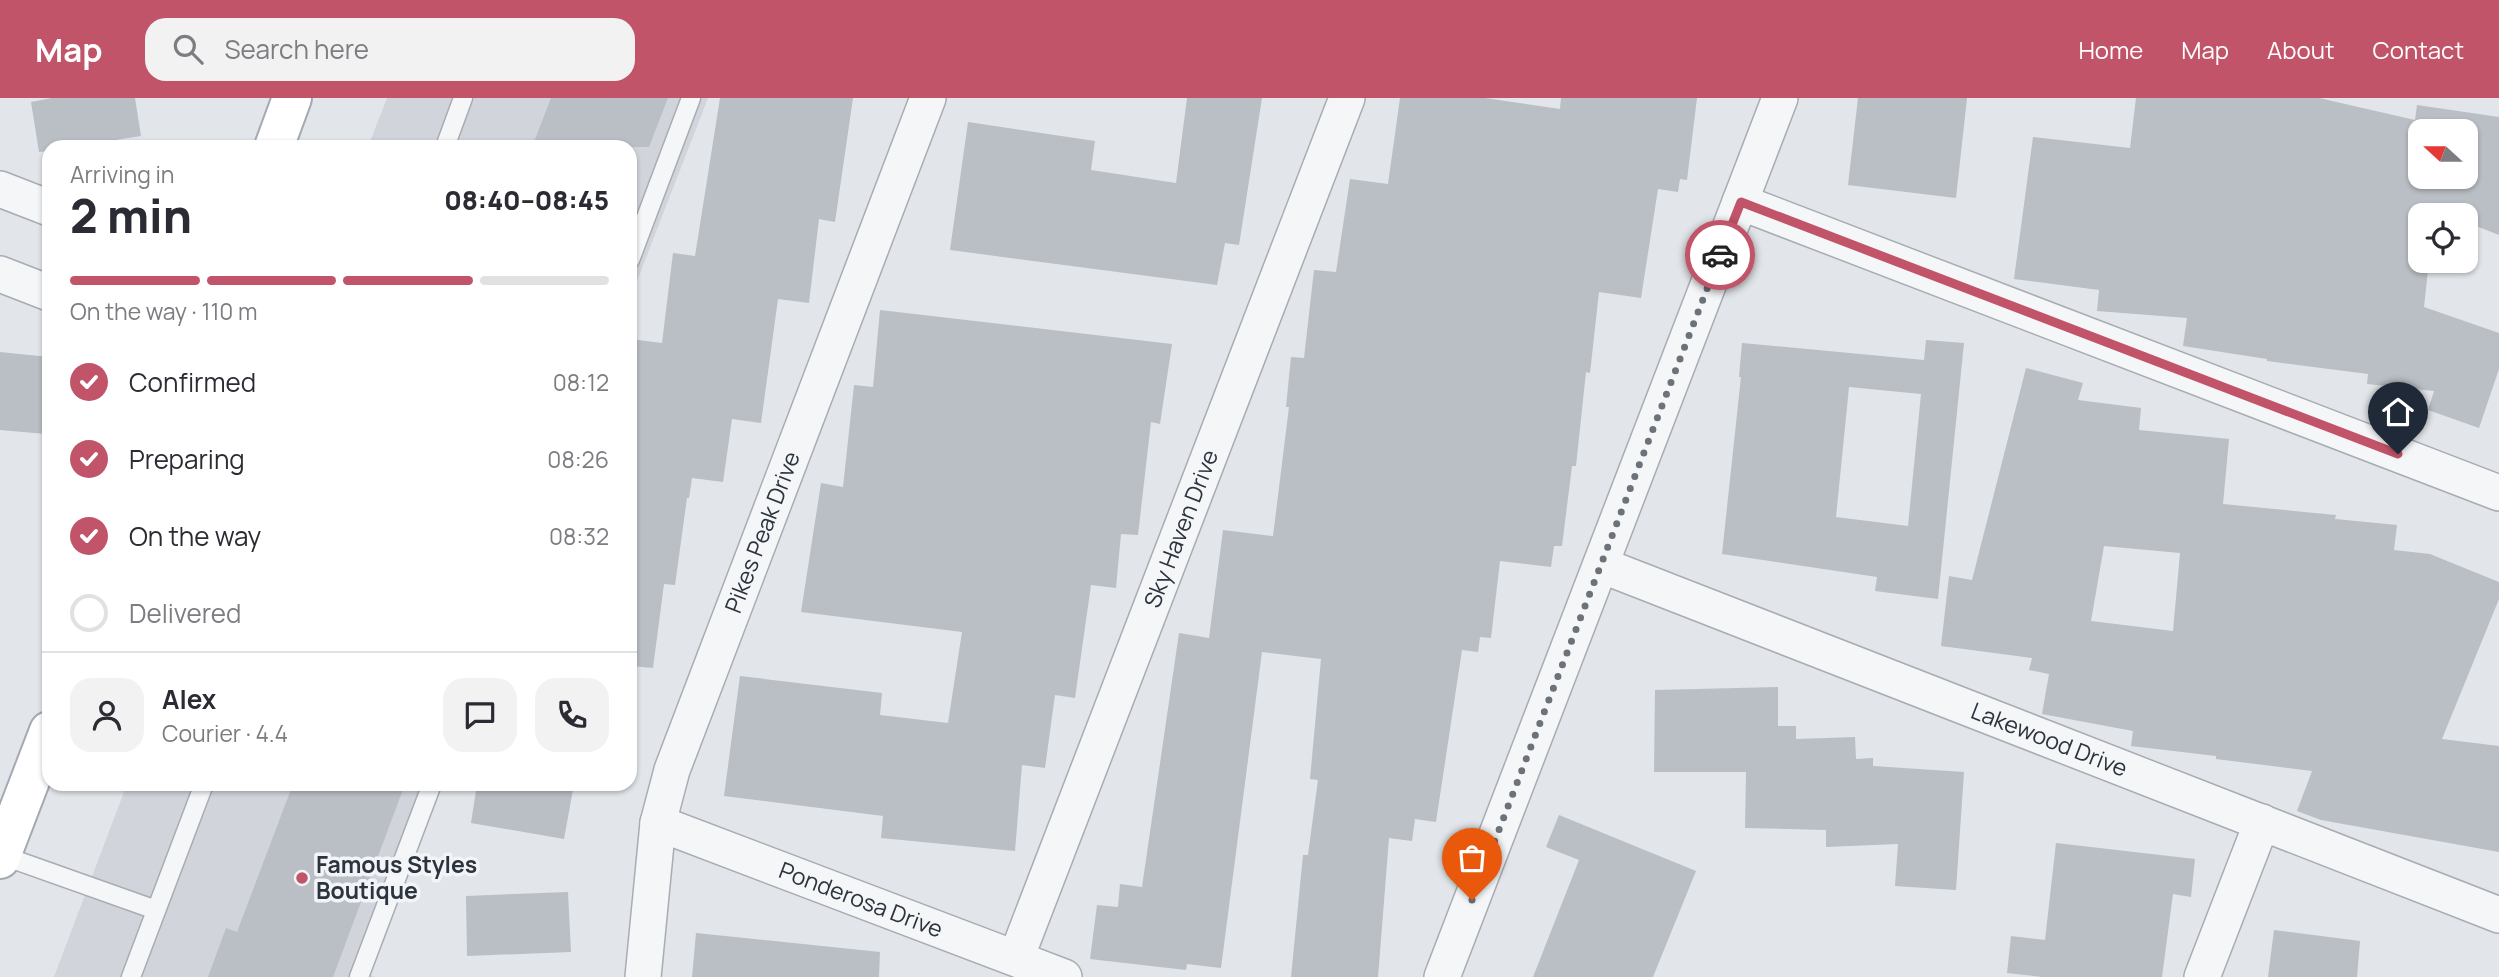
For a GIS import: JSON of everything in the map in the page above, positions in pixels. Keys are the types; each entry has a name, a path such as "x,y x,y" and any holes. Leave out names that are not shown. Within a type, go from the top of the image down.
{"main road":[{"path":"277,140 292,98"},
{"path":"1,857 42,749"}],"street":[{"name":"Pikes Peak Drive","path":"643,977 658,824 671,770 928,98"},
{"name":"Sky Haven Drive","path":"1016,958 1347,98"},
{"path":"1442,977 1780,98"},
{"path":"0,189 42,205"},
{"path":"1741,202 2499,493"},
{"path":"0,274 42,290"},
{"name":"Lakewood Drive","path":"1601,565 2499,915"},
{"path":"2202,977 2262,822"},
{"name":"Ponderosa Drive","path":"658,824 1064,977"}],"lane":[{"path":"448,140 463,98"},
{"path":"637,241 691,98"},
{"path":"131,977 201,791"},
{"path":"359,977 429,791"},
{"path":"1,857 156,910"}],"shaded area":[{"path":"387,98 708,98 637,281 637,140 371,140"},
{"path":"124,791 439,791 368,974 375,977 54,977"}],"building":[{"path":"52,98 135,98 141,136 116,140 42,140 42,152 39,152 31,102"},
{"path":"551,98 668,98 649,147 637,147 637,140 535,140"},
{"path":"720,98 853,98 835,222 819,219 809,303 778,299 761,423 732,419 723,482 692,478 675,585 664,584 653,668 637,667 637,340 662,343 673,253 695,256"},
{"path":"1187,98 1262,98 1239,245 1225,243 1217,285 950,250 968,122 1095,141 1091,170 1176,183"},
{"path":"1400,98 1485,98 1560,109 1561,98 1697,98 1687,180 1680,179 1678,192 1658,189 1641,298 1599,292 1590,373 1586,372 1576,466 1572,466 1562,546 1554,546 1551,567 1500,561 1491,638 1480,637 1478,652 1462,650 1436,822 1415,819 1412,841 1389,838 1378,977 1291,977 1303,855 1308,855 1318,780 1310,779 1321,659 1262,652 1221,968 1187,964 1186,970 1090,959 1097,905 1118,907 1120,884 1142,887 1179,633 1209,638 1223,530 1273,536 1289,407 1286,407 1291,357 1304,358 1314,270 1336,272 1350,179 1388,184"},
{"path":"1858,98 1967,98 1956,198 1848,185"},
{"path":"2136,98 2319,98 2411,119 2408,119 2408,189 2478,189 2478,119 2415,119 2417,105 2499,117 2499,235 2478,227 2478,203 2408,203 2408,273 2428,273 2424,307 2499,333 2499,369 2479,428 2428,410 2434,391 2367,384 2368,374 2267,361 2183,346 2187,318 2097,311 2099,290 2014,279 2033,137 2130,148"},
{"path":"880,310 1172,344 1160,424 1151,422 1138,535 1121,534 1116,588 1091,585 1075,698 1055,695 1045,768 1022,765 1015,851 881,838 883,816 724,796 740,676 882,693 880,715 948,723 962,632 801,612 821,483 843,487 854,385 873,387"},
{"path":"1926,340 1964,343 1938,599 1875,591 1877,577 1722,554 1741,377 1742,343 1924,360","holes":["1849,387 1921,394 1908,526 1836,517"]},
{"path":"0,352 42,356 42,434 0,430"},
{"path":"2026,368 2083,383 2078,400 2141,408 2139,430 2229,439 2223,504 2336,515 2335,519 2397,525 2394,550 2430,554 2499,582 2499,599 2442,739 2499,746 2499,852 2321,820 2297,811 2312,771 2131,746 2133,731 2042,714 2049,674 2029,670 2032,658 1941,646 1949,576 1972,580","holes":["2104,546 2180,553 2173,631 2091,621"]},
{"path":"1778,687 1778,726 1796,726 1796,739 1855,737 1856,759 1873,758 1873,766 1964,772 1956,890 1895,886 1898,844 1826,847 1826,830 1745,828 1746,772 1654,772 1655,690"},
{"path":"290,791 402,791 333,977 208,977 226,928 237,932"},
{"path":"476,791 573,791 564,839 471,823"},
{"path":"1559,815 1696,871 1653,977 1533,977 1579,860 1546,847"},
{"path":"2056,843 2195,859 2191,897 2173,894 2162,977 2042,977 2007,973 2011,936 2045,940"},
{"path":"568,892 571,952 467,956 466,896"},
{"path":"2274,930 2360,941 2357,977 2268,977"},
{"path":"696,933 880,952 879,977 692,977"}],"way so far":[{"path":"1472,900 1720,255"}],"place":[{"name":"Famous Styles Boutique","path":"302,878"}],"route":[{"path":"1720,255 1741,202 2398,454"}]}
